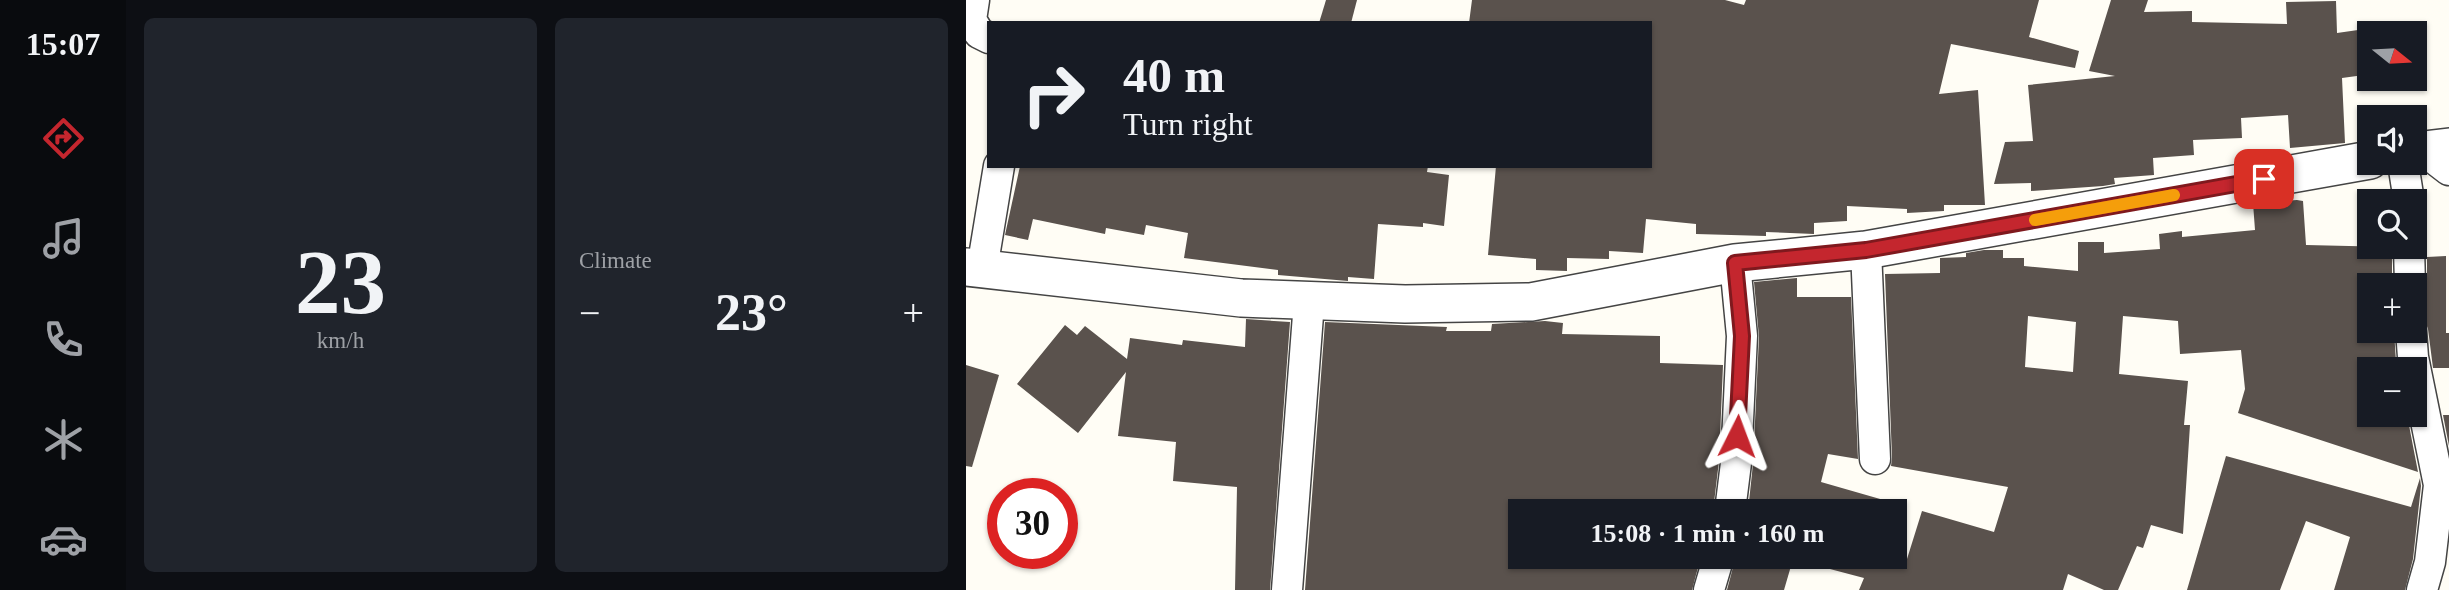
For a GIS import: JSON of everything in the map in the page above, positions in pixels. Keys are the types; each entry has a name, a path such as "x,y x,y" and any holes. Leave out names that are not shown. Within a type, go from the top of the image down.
{"street":[{"path":"974,0 971,20 979,33 987,37"},
{"path":"2414,189 2428,156"},
{"path":"999,168 974,268 1241,298 1405,304 1531,302 1735,263 1866,250 2357,162"},
{"path":"1866,250 1875,459"},
{"path":"1732,499 1736,463 1742,336 1735,263"},
{"path":"1287,590 1309,302"},
{"path":"2412,343 2439,485 2430,562 2422,590"},
{"path":"1709,590 1715,569"}],"building":[{"path":"1326,0 1357,0 1352,21 1320,21"},
{"path":"1472,0 1725,0 1744,5 1746,0 2039,0 2029,37 2079,51 2075,68 1951,44 1939,94 1978,90 1985,205 1944,205 1944,211 1907,213 1907,209 1847,206 1847,221 1814,223 1814,234 1766,232 1766,236 1696,234 1696,224 1646,219 1643,253 1609,251 1609,259 1567,258 1567,271 1536,270 1536,259 1488,255 1496,168 1652,168 1652,21 1469,21"},
{"path":"2111,0 2148,0 2144,12 2192,11 2192,22 2287,24 2286,2 2336,1 2337,33 2357,30 2357,76 2342,78 2345,143 2290,148 2288,115 2241,118 2242,138 2193,140 2194,155 2153,158 2154,175 2114,178 2115,184 2103,186 2031,191 2031,183 1994,184 2005,142 2033,141 2028,85 2115,76 2089,71"},
{"path":"1020,168 1428,168 1427,172 1449,175 1444,226 1423,223 1423,227 1378,224 1374,279 1348,277 1348,281 1278,275 1278,270 1184,258 1188,233 1146,225 1144,235 1106,228 1105,234 1033,219 1028,240 1005,235"},
{"path":"2303,201 2306,245 2357,246 2357,259 2392,259 2392,273 2357,273 2357,343 2395,343 2396,357 2357,357 2357,427 2409,427 2418,472 2238,413 2245,389 2241,350 2180,354 2178,321 2123,316 2119,374 2188,381 2184,425 2190,425 2183,534 2151,525 2143,548 2137,546 2118,590 2104,590 2068,574 2063,590 1859,590 1864,578 1830,569 1907,569 1907,559 1922,511 1994,532 2008,487 1891,466 1885,274 1940,273 1940,258 1966,257 1966,253 1984,250 2003,250 2003,258 2024,258 2024,266 2078,271 2078,242 2104,242 2104,253 2160,249 2159,234 2182,231 2182,237 2255,230 2253,203","holes":["2028,316 2076,322 2073,372 2025,367"]},
{"path":"2446,256 2449,368 2433,368 2427,326 2427,257"},
{"path":"1797,278 1797,297 1851,297 1858,459 1828,454 1821,482 1880,499 1749,499 1759,337 1754,282"},
{"path":"1246,319 1290,322 1270,590 1235,590 1237,487 1173,481 1176,442 1118,436 1126,372 1078,433 1017,384 1065,325 1077,335 1085,326 1127,359 1130,338 1182,345 1183,340 1245,347"},
{"path":"1545,321 1563,323 1562,334 1660,336 1660,363 1723,365 1719,461 1714,499 1508,499 1508,569 1698,569 1692,590 1305,590 1325,322 1447,327 1446,331 1491,331 1492,324"},
{"path":"966,365 999,375 972,467 966,466"},
{"path":"2443,415 2449,415 2449,446"},
{"path":"2226,456 2411,507 2420,478 2413,559 2405,590 2334,590 2350,537 2306,521 2280,590 2187,590"},
{"path":"1733,569 1790,569 1784,590 1727,590"}],"slow traffic":[{"path":"2035,220 2174,195"}],"route":[{"path":"1737,436 1742,336 1735,263 1866,250 2264,179"}]}
